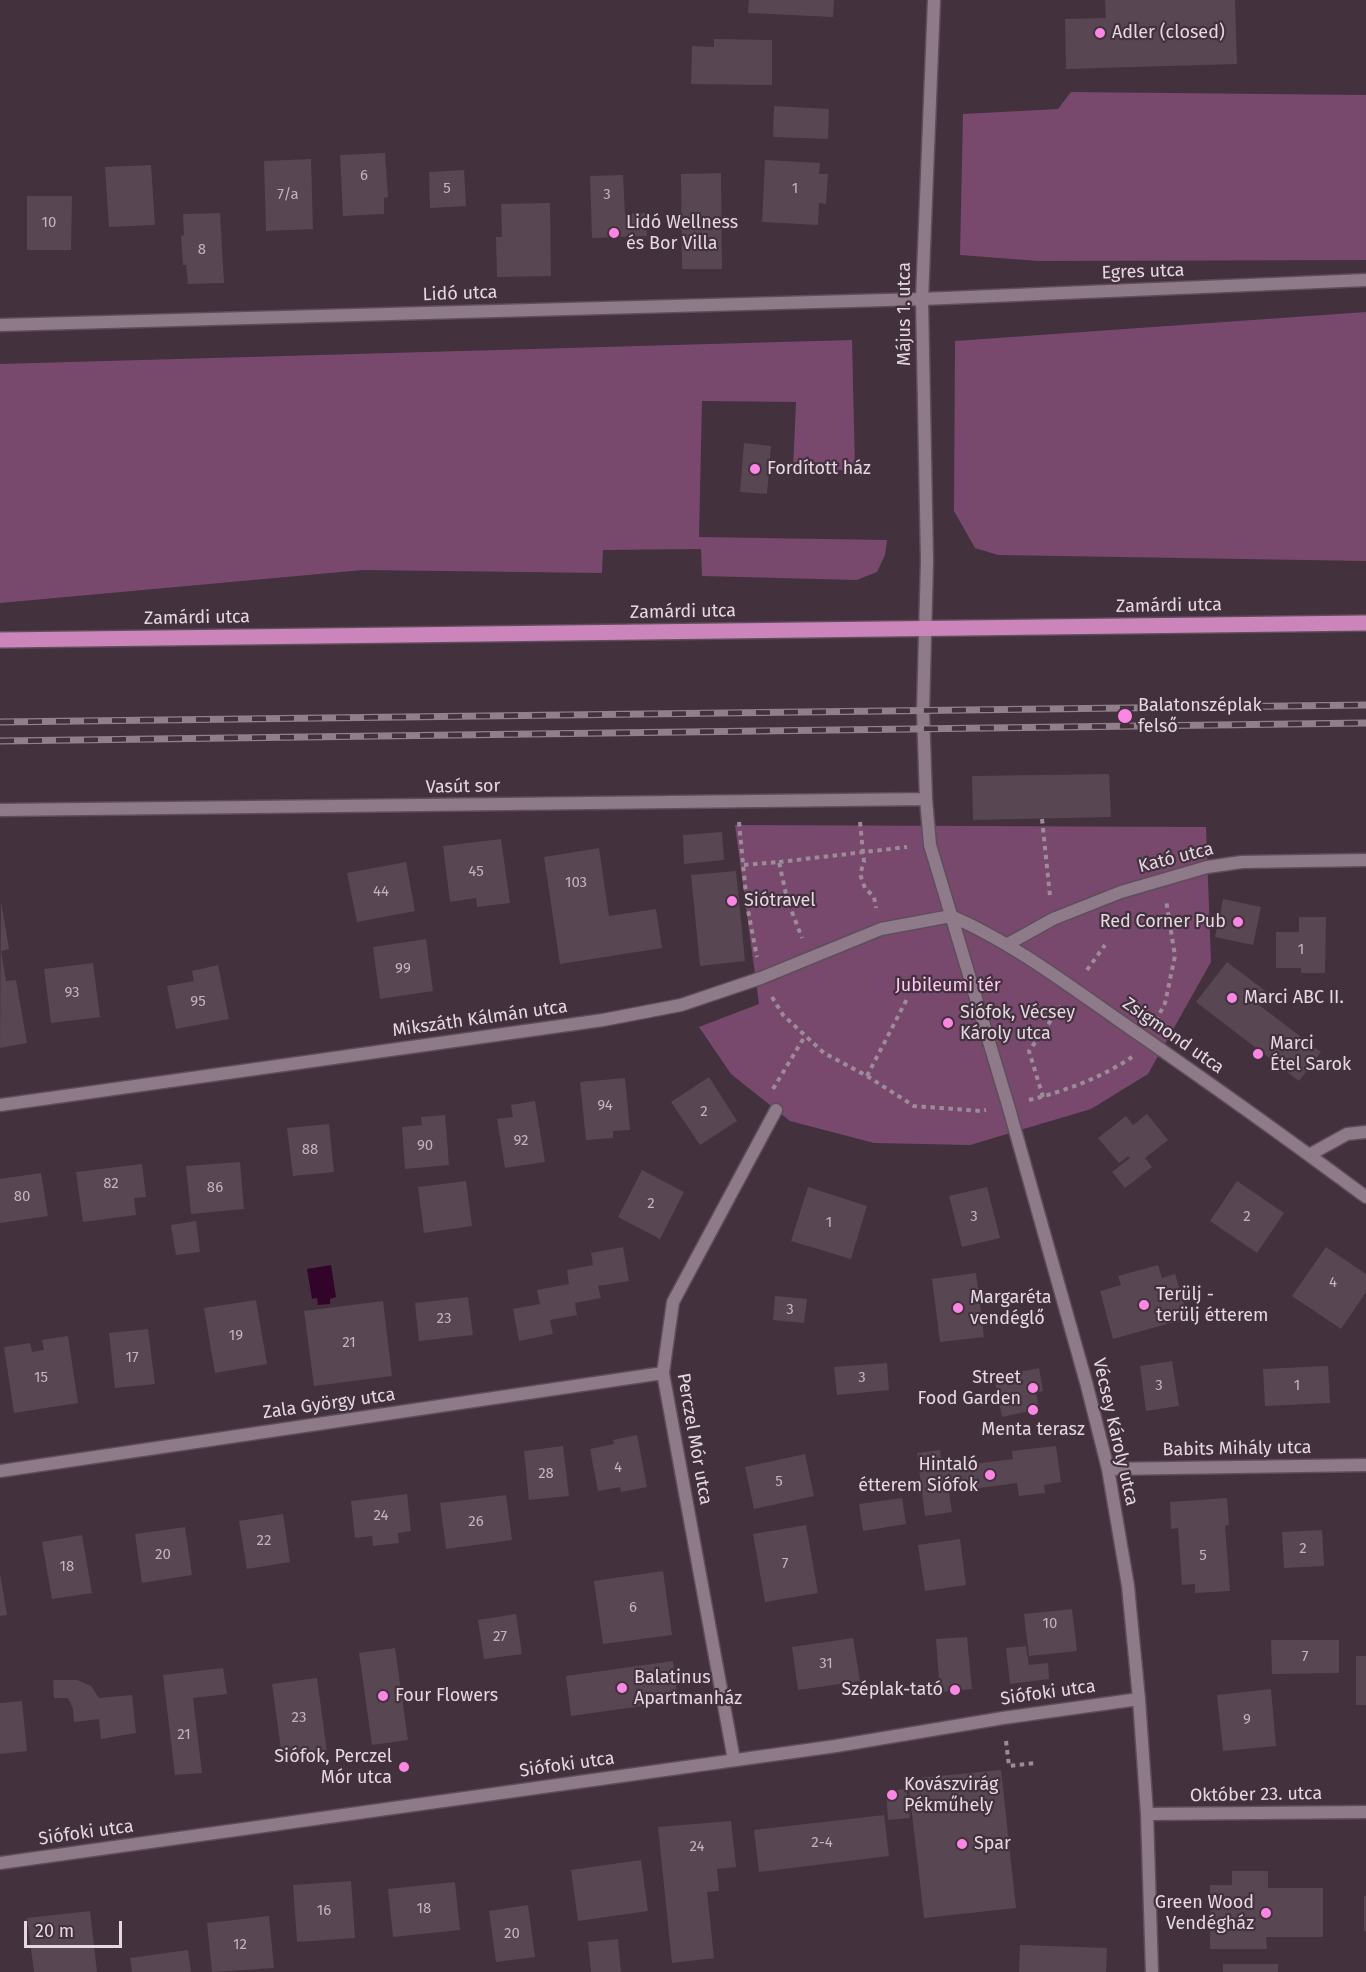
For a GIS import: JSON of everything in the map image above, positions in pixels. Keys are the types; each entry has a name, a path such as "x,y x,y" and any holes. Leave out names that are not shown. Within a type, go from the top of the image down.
{"main road":[{"name":"Zamárdi utca","path":"0,640 1366,623"}],"street":[{"name":"Május 1. utca","path":"926,629 927,561 922,299 934,0"},
{"name":"Egres utca","path":"922,299 1366,280"},
{"name":"Lidó utca","path":"0,324 922,299"},
{"path":"926,629 923,711 930,845 951,916"},
{"name":"Vasút sor","path":"0,810 926,799"},
{"name":"Kató utca","path":"1008,944 1053,919 1121,892 1207,867 1242,862 1366,860"},
{"name":"Mikszáth Kálmán utca","path":"0,1105 603,1020 681,1005 761,978 881,929 951,916"},
{"name":"Zsigmond utca","path":"951,916 1008,944 1147,1040 1366,1197"},
{"name":"Vécsey Károly utca","path":"951,916 1008,1105 1086,1382 1108,1469 1128,1586 1138,1699 1147,1814 1152,1972"},
{"name":"Perczel Mór utca","path":"734,1760 663,1373 673,1302 776,1110"},
{"path":"1309,1155 1347,1134 1366,1132"},
{"name":"Zala György utca","path":"0,1471 663,1373"},
{"name":"Babits Mihály utca","path":"1108,1469 1366,1465"},
{"name":"Siófoki utca","path":"0,1863 836,1746 1004,1718 1138,1699"},
{"name":"Október 23. utca","path":"1147,1814 1366,1812"}],"path":[{"path":"858,801 864,862 860,874 865,888 874,897 881,929"},
{"path":"738,802 747,905 761,978 783,1015 824,1053 867,1076 914,1106 981,1111 1008,1105 1042,1097 1114,1069 1133,1055 1147,1040 1165,1003 1175,956 1162,879"},
{"path":"1042,819 1053,919"},
{"path":"743,865 930,845"},
{"path":"779,862 788,899 809,958"},
{"path":"747,905 788,899"},
{"path":"1042,1097 1029,1051 1105,945"},
{"path":"867,1076 908,997"},
{"path":"766,1129 756,1117 805,1036"},
{"path":"1004,1718 1010,1766 1035,1764"}],"green space":[{"path":"1071,92 1366,95 1366,260 1038,261 960,255 963,114 1058,109"},
{"path":"1366,312 1366,561 998,555 975,548 954,511 955,341"},
{"path":"852,340 855,470 793,470 796,402 702,401 699,537 887,540 885,555 877,572 857,580 702,576 701,549 603,550 602,573 363,570 0,603 0,364"},
{"name":"Jubileumi tér","path":"735,825 1206,827 1211,962 1148,1074 1091,1109 970,1145 874,1143 790,1121 731,1074 699,1027 759,1004"}],"shaded area":[{"path":"331,1265 336,1297 330,1299 330,1304 318,1305 317,1298 312,1299 307,1269"}],"building":[{"path":"749,0 834,0 833,17 748,13"},
{"path":"1105,0 1235,0 1237,64 1066,69 1065,19 1106,18"},
{"path":"714,39 772,40 772,85 691,84 692,46 714,47"},
{"path":"774,106 829,109 828,139 773,137"},
{"path":"385,153 388,197 384,198 384,214 343,216 340,155"},
{"path":"311,159 313,229 266,231 264,161"},
{"path":"765,160 820,163 819,174 828,174 826,204 819,203 818,225 762,222"},
{"path":"151,165 155,225 109,227 105,167"},
{"path":"464,170 466,206 430,208 429,172"},
{"path":"721,173 722,269 682,269 681,174"},
{"path":"623,175 625,214 646,213 647,236 592,238 590,176"},
{"path":"27,196 72,196 71,250 27,250"},
{"path":"550,203 551,276 497,277 496,237 502,237 501,204"},
{"path":"220,213 224,283 188,284 186,265 183,265 181,236 184,235 183,214"},
{"name":"Fordított ház","path":"744,443 771,446 767,494 740,492"},
{"path":"1109,774 1111,817 973,820 972,776"},
{"path":"722,832 724,860 684,864 683,835"},
{"path":"501,839 510,903 477,907 476,898 450,902 443,846"},
{"path":"599,848 609,916 656,909 662,948 560,964 544,857"},
{"path":"406,862 415,911 357,922 347,873"},
{"path":"736,871 745,961 700,966 691,875"},
{"name":"Red Corner Pub","path":"1223,899 1261,907 1253,945 1215,937"},
{"path":"1,901 9,949 1,951 6,981 16,980 27,1043 0,1048"},
{"path":"1299,917 1326,917 1325,973 1301,973 1301,968 1276,968 1276,932 1299,932"},
{"path":"426,939 433,991 380,999 373,947"},
{"path":"1227,962 1268,993 1259,1005 1321,1052 1299,1081 1196,1002"},
{"path":"93,963 100,1017 51,1023 44,969"},
{"path":"218,965 229,1019 176,1029 167,986 194,981 192,971"},
{"path":"709,1077 737,1121 700,1145 671,1102"},
{"path":"625,1078 630,1130 613,1131 613,1138 586,1140 580,1082"},
{"path":"535,1101 545,1162 505,1168 497,1119 513,1117 511,1105"},
{"path":"1147,1114 1168,1140 1145,1158 1152,1167 1125,1188 1112,1172 1130,1158 1128,1156 1119,1163 1098,1138 1126,1116 1133,1125"},
{"path":"445,1115 449,1165 405,1169 402,1127 422,1125 421,1117"},
{"path":"329,1124 334,1172 293,1176 287,1128"},
{"path":"240,1162 244,1209 191,1214 186,1166"},
{"path":"142,1164 146,1197 134,1198 136,1215 83,1222 76,1172"},
{"path":"642,1170 684,1192 660,1239 618,1217"},
{"path":"41,1173 48,1216 0,1223 0,1179"},
{"path":"466,1181 472,1226 424,1233 418,1187"},
{"path":"1237,1181 1284,1213 1257,1253 1210,1221"},
{"path":"808,1187 867,1206 851,1259 791,1241"},
{"path":"987,1187 1000,1238 962,1247 949,1196"},
{"path":"196,1221 200,1252 176,1255 171,1225"},
{"path":"623,1247 629,1281 598,1286 601,1298 575,1303 577,1315 550,1320 553,1334 519,1341 513,1309 540,1304 537,1290 569,1284 567,1270 593,1265 591,1253"},
{"path":"1326,1247 1366,1274 1366,1292 1341,1329 1292,1296"},
{"name":"Terülj - terülj étterem","path":"1158,1265 1162,1278 1175,1274 1188,1318 1113,1339 1100,1291 1121,1285 1118,1276"},
{"name":"Margaréta vendéglő","path":"976,1273 984,1337 940,1342 932,1279"},
{"path":"775,1296 807,1299 804,1323 773,1320"},
{"path":"468,1297 473,1335 419,1341 415,1303"},
{"path":"256,1300 267,1364 215,1373 204,1308"},
{"path":"383,1301 392,1376 314,1386 304,1311"},
{"path":"148,1329 155,1384 115,1388 109,1333"},
{"path":"68,1336 78,1403 14,1413 4,1347 30,1343 32,1352 44,1350 42,1340"},
{"path":"1172,1361 1179,1406 1146,1411 1140,1366"},
{"path":"887,1363 889,1390 837,1395 834,1367"},
{"path":"1328,1366 1330,1403 1265,1406 1263,1369"},
{"path":"1039,1368 1043,1391 1036,1393 1039,1409 1002,1417 994,1377"},
{"path":"637,1435 647,1487 621,1492 620,1487 598,1491 590,1449 614,1444 613,1440"},
{"path":"563,1446 569,1496 529,1500 524,1451"},
{"name":"Hintaló étterem Siófok","path":"1056,1446 1061,1482 1044,1485 1045,1493 1019,1496 1017,1483 949,1492 952,1512 925,1516 917,1453 940,1450 942,1468 1013,1459 1012,1451"},
{"path":"805,1454 814,1496 754,1509 745,1467"},
{"path":"407,1494 411,1531 398,1533 399,1543 373,1546 372,1536 355,1538 351,1501"},
{"path":"506,1495 512,1540 446,1549 440,1503"},
{"path":"902,1498 906,1524 863,1531 859,1504"},
{"path":"1227,1498 1229,1525 1225,1526 1230,1591 1195,1593 1195,1584 1182,1585 1178,1528 1171,1529 1170,1502"},
{"path":"283,1514 290,1562 247,1569 239,1521"},
{"path":"806,1525 818,1593 765,1602 753,1534"},
{"path":"185,1527 192,1575 142,1583 135,1534"},
{"path":"1322,1530 1324,1566 1284,1568 1282,1532"},
{"path":"82,1535 92,1593 52,1599 42,1542"},
{"path":"960,1539 966,1585 925,1591 918,1545"},
{"path":"663,1571 672,1635 603,1644 594,1581"},
{"path":"0,1573 7,1615 0,1616"},
{"path":"1072,1609 1077,1651 1029,1656 1024,1614"},
{"path":"516,1614 522,1654 484,1659 478,1620"},
{"path":"967,1637 972,1689 940,1692 936,1639"},
{"path":"853,1638 860,1681 798,1690 792,1647"},
{"path":"1271,1640 1339,1640 1339,1673 1272,1674"},
{"path":"1026,1646 1029,1665 1048,1663 1049,1679 1010,1684 1006,1648"},
{"name":"Four Flowers","path":"395,1648 408,1740 372,1745 359,1653"},
{"path":"1356,1656 1366,1656 1366,1705 1356,1705"},
{"name":"Balatinus Apartmanház","path":"673,1661 678,1701 571,1716 566,1676"},
{"path":"223,1668 227,1694 193,1698 202,1773 175,1775 163,1675"},
{"path":"317,1678 327,1752 282,1757 272,1684"},
{"path":"53,1680 77,1680 91,1686 99,1698 132,1695 136,1733 101,1739 99,1719 74,1722 73,1709 68,1698 54,1698"},
{"path":"1271,1689 1276,1746 1223,1751 1217,1695"},
{"path":"22,1701 27,1751 0,1754 0,1703"},
{"name":"Spar","path":"1001,1770 1016,1908 924,1918 908,1779"},
{"path":"906,1789 910,1818 888,1820 886,1791"},
{"path":"884,1815 889,1856 759,1872 754,1830"},
{"path":"731,1821 736,1867 717,1869 719,1891 707,1892 714,1958 672,1963 658,1827"},
{"path":"641,1860 648,1911 578,1921 571,1870"},
{"name":"Green Wood Vendégház","path":"1232,1871 1268,1871 1268,1888 1323,1888 1323,1937 1266,1937 1267,1949 1210,1949 1210,1885 1232,1885"},
{"path":"351,1881 355,1938 297,1942 293,1885"},
{"path":"455,1882 460,1930 393,1937 388,1889"},
{"path":"1364,1896 1366,1896 1366,1931 1364,1931"},
{"path":"528,1905 535,1957 496,1962 489,1911"},
{"path":"90,1911 97,1972 34,1972 27,1918"},
{"path":"269,1916 274,1968 212,1972 207,1923"},
{"path":"618,1939 621,1972 591,1972 588,1942"},
{"path":"1020,1945 1107,1948 1106,1972 1019,1972"},
{"path":"188,1950 191,1972 132,1972 130,1958"},
{"path":"1223,1964 1278,1964 1278,1972 1223,1972"}],"railway":[{"path":"0,722 1366,705"},
{"path":"0,741 1366,723"}],"place":[{"name":"Adler (closed)","path":"1100,33"},
{"name":"Lidó Wellness és Bor Villa","path":"614,233"},
{"name":"Fordított ház","path":"755,469"},
{"name":"Balatonszéplak felső","path":"1125,716"},
{"name":"Siótravel","path":"732,901"},
{"name":"Red Corner Pub","path":"1238,922"},
{"name":"Marci ABC II.","path":"1232,998"},
{"name":"Siófok, Vécsey Károly utca","path":"948,1023"},
{"name":"Marci Étel Sarok","path":"1258,1054"},
{"name":"Terülj - terülj étterem","path":"1144,1305"},
{"name":"Margaréta vendéglő","path":"958,1308"},
{"name":"Street Food Garden","path":"1033,1388"},
{"name":"Menta terasz","path":"1033,1410"},
{"name":"Hintaló étterem Siófok","path":"990,1475"},
{"name":"Balatinus Apartmanház","path":"622,1688"},
{"name":"Széplak-tató","path":"955,1690"},
{"name":"Four Flowers","path":"383,1696"},
{"name":"Siófok, Perczel Mór utca","path":"404,1767"},
{"name":"Kovászvirág Pékműhely","path":"892,1795"},
{"name":"Spar","path":"962,1844"},
{"name":"Green Wood Vendégház","path":"1266,1913"}]}
